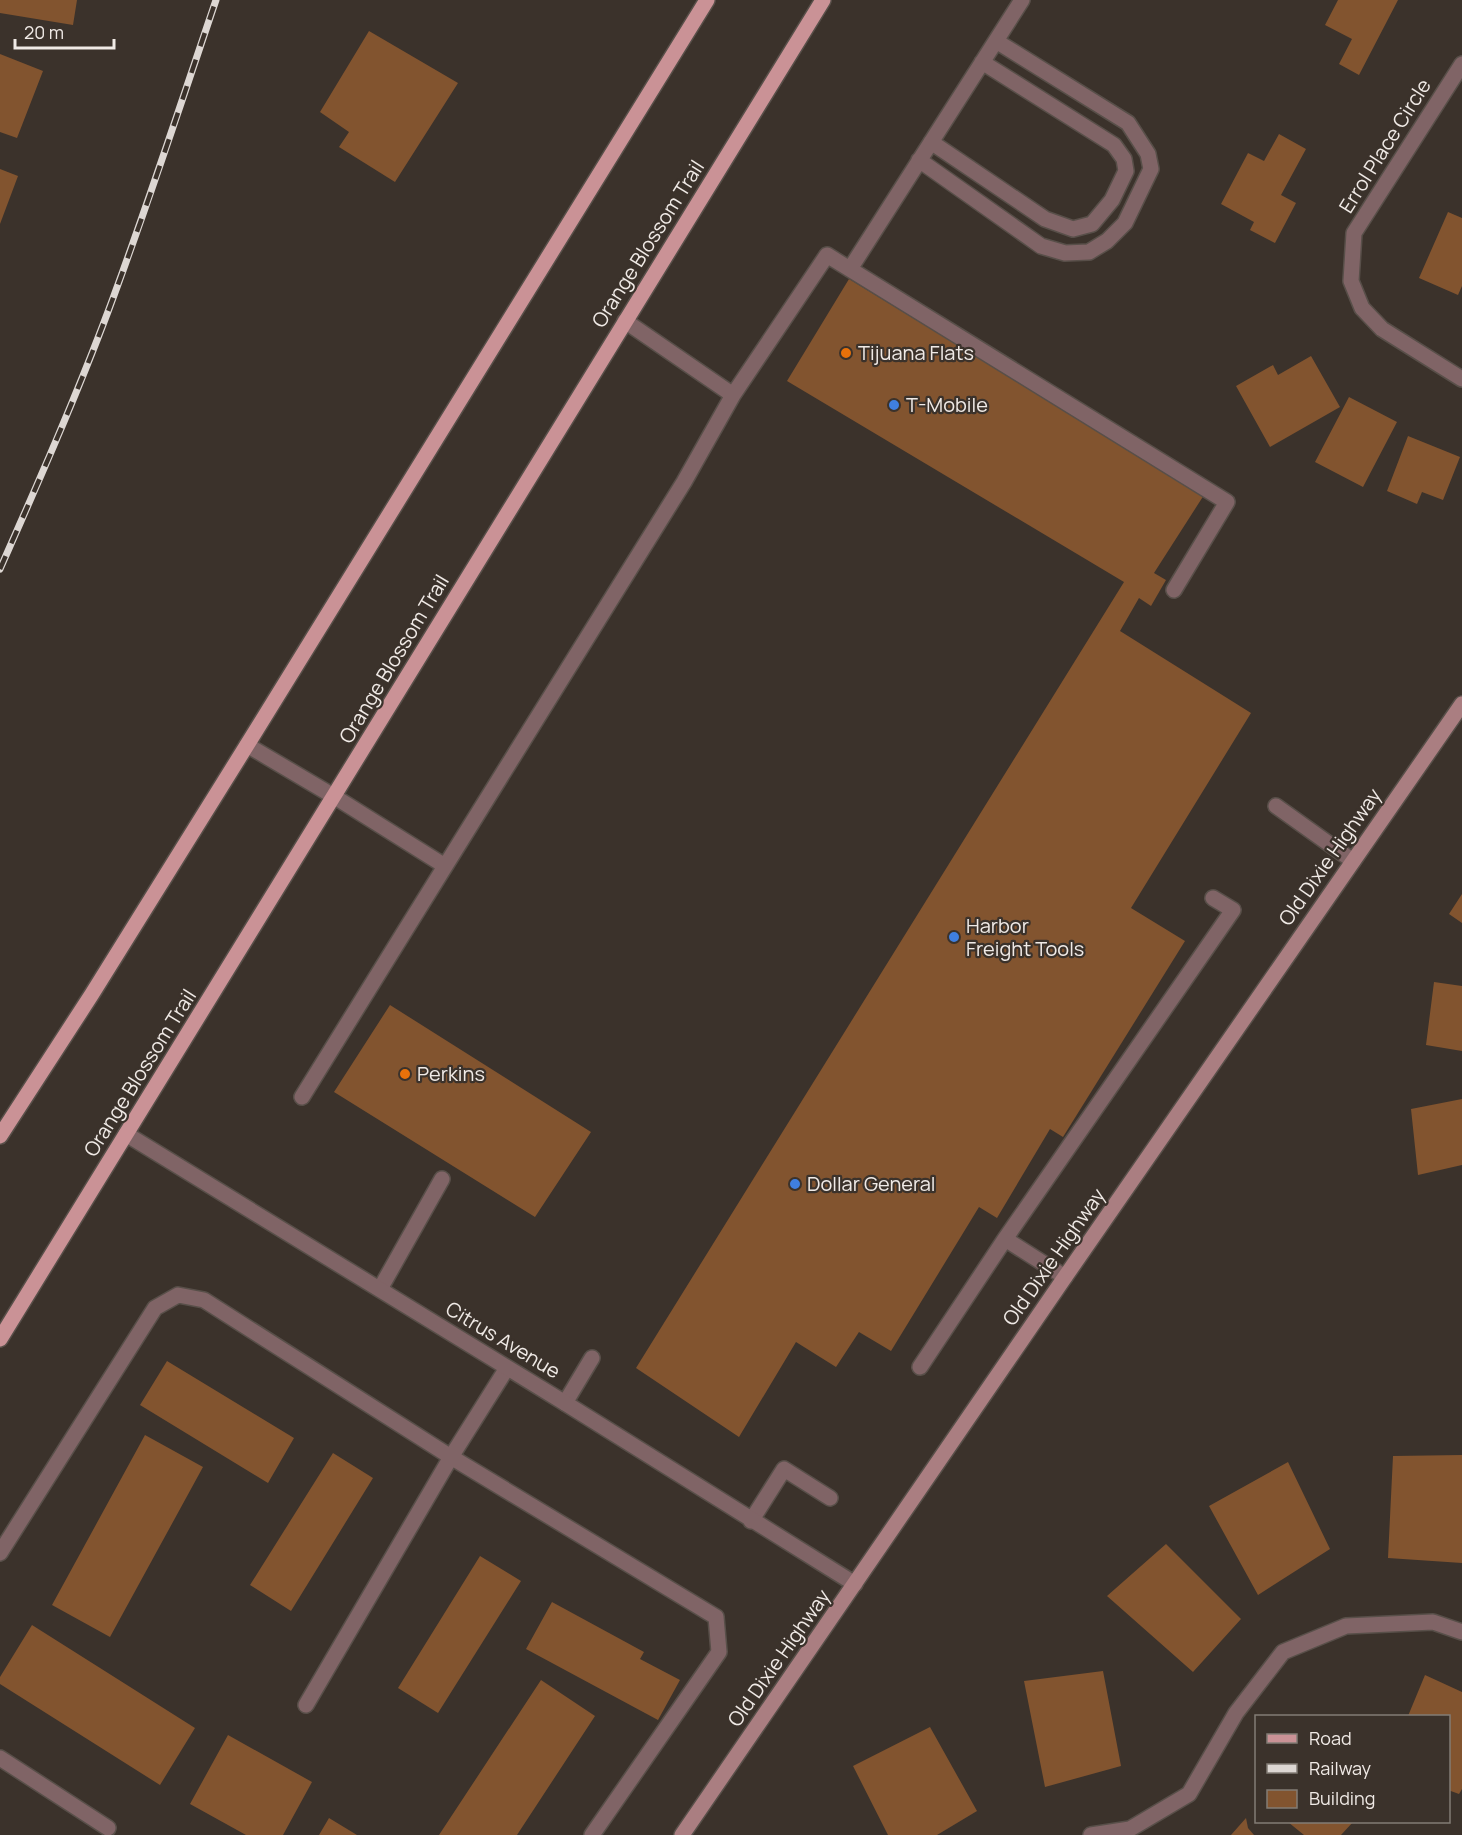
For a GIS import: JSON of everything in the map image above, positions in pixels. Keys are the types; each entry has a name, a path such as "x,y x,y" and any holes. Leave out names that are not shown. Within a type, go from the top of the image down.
{"main road":[{"path":"0,1136 92,994 247,745 707,0"},
{"name":"Orange Blossom Trail","path":"0,1339 823,0"}],"street":[{"path":"850,269 1022,0"},
{"path":"919,160 1041,246 1065,254 1089,252 1107,241 1125,223 1150,169 1148,154 1128,123 996,41"},
{"path":"931,142 1045,219 1073,229 1092,224 1112,200 1126,171 1124,159 1114,145 982,62"},
{"name":"Errol Place Circle","path":"1462,64 1354,233 1351,281 1362,309 1382,329 1462,379"},
{"path":"302,1097 684,482 734,395 826,255 1227,502 1174,590"},
{"path":"626,321 734,395"},
{"name":"Old Dixie Highway","path":"682,1835 1462,704"},
{"path":"247,745 334,796 445,866"},
{"path":"1276,806 1353,861"},
{"path":"920,1367 1005,1239 1233,910 1213,898"},
{"name":"Citrus Avenue","path":"126,1134 565,1402 855,1584"},
{"path":"380,1289 442,1179"},
{"path":"1005,1239 1065,1277"},
{"path":"0,1553 155,1308 178,1295 204,1300 451,1457 716,1617 719,1652 592,1835"},
{"path":"565,1402 592,1358"},
{"path":"306,1705 451,1457 507,1368"},
{"path":"752,1521 784,1469 830,1498"},
{"path":"1091,1835 1130,1829 1189,1794 1236,1713 1283,1652 1346,1626 1433,1622 1462,1632"},
{"path":"0,1758 108,1828"}],"building":[{"path":"0,0 77,0 73,25 0,13"},
{"path":"1338,0 1398,0 1359,75 1339,64 1352,39 1325,25"},
{"path":"369,31 458,83 395,182 339,147 349,132 320,112"},
{"path":"0,54 43,71 17,138 0,132"},
{"path":"1279,134 1306,149 1281,195 1296,203 1275,243 1250,230 1254,222 1221,204 1248,153 1264,161"},
{"path":"0,169 18,176 0,224"},
{"path":"1448,212 1462,218 1462,286 1458,295 1419,278"},
{"path":"849,279 1204,495 1154,573 1166,580 1151,606 1139,598 1120,631 1251,713 1131,908 1185,941 1063,1137 1050,1129 997,1218 979,1207 891,1351 859,1332 836,1367 796,1342 739,1437 636,1368 1124,582 787,381"},
{"path":"1311,356 1340,407 1270,447 1236,386 1273,365 1278,375"},
{"path":"1349,397 1397,422 1363,487 1315,462"},
{"path":"1408,436 1460,457 1443,500 1422,492 1417,504 1387,491"},
{"path":"1462,894 1462,923 1449,914"},
{"path":"1434,982 1462,986 1462,1051 1426,1045"},
{"path":"390,1005 591,1132 535,1217 334,1092"},
{"path":"1462,1099 1462,1165 1418,1175 1411,1109"},
{"path":"167,1361 294,1438 268,1483 140,1405"},
{"path":"145,1435 203,1467 110,1637 52,1605"},
{"path":"333,1453 373,1478 291,1611 250,1585"},
{"path":"1462,1455 1462,1563 1388,1558 1393,1456"},
{"path":"1288,1462 1330,1549 1258,1595 1209,1506"},
{"path":"1166,1544 1241,1619 1193,1672 1107,1596"},
{"path":"480,1556 521,1581 438,1713 398,1688"},
{"path":"552,1602 644,1652 640,1659 680,1680 658,1720 526,1649"},
{"path":"32,1625 195,1728 160,1785 0,1684 0,1677"},
{"path":"1103,1671 1121,1766 1045,1787 1024,1681"},
{"path":"1425,1675 1462,1692 1462,1789 1459,1794 1450,1791 1450,1715 1408,1715"},
{"path":"541,1680 595,1716 517,1835 439,1835"},
{"path":"930,1727 977,1811 937,1835 888,1835 853,1766"},
{"path":"228,1735 312,1782 283,1835 246,1835 190,1804"},
{"path":"329,1818 357,1835 319,1835"},
{"path":"1246,1818 1248,1828 1254,1835 1231,1835"},
{"path":"1289,1823 1352,1823 1341,1835 1304,1835"}],"railway":[{"path":"0,569 70,407 109,309 216,0"}],"place":[{"name":"Tijuana Flats","path":"846,353"},
{"name":"T-Mobile","path":"894,405"},
{"name":"Harbor Freight Tools","path":"954,937"},
{"name":"Perkins","path":"405,1074"},
{"name":"Dollar General","path":"795,1184"}]}
